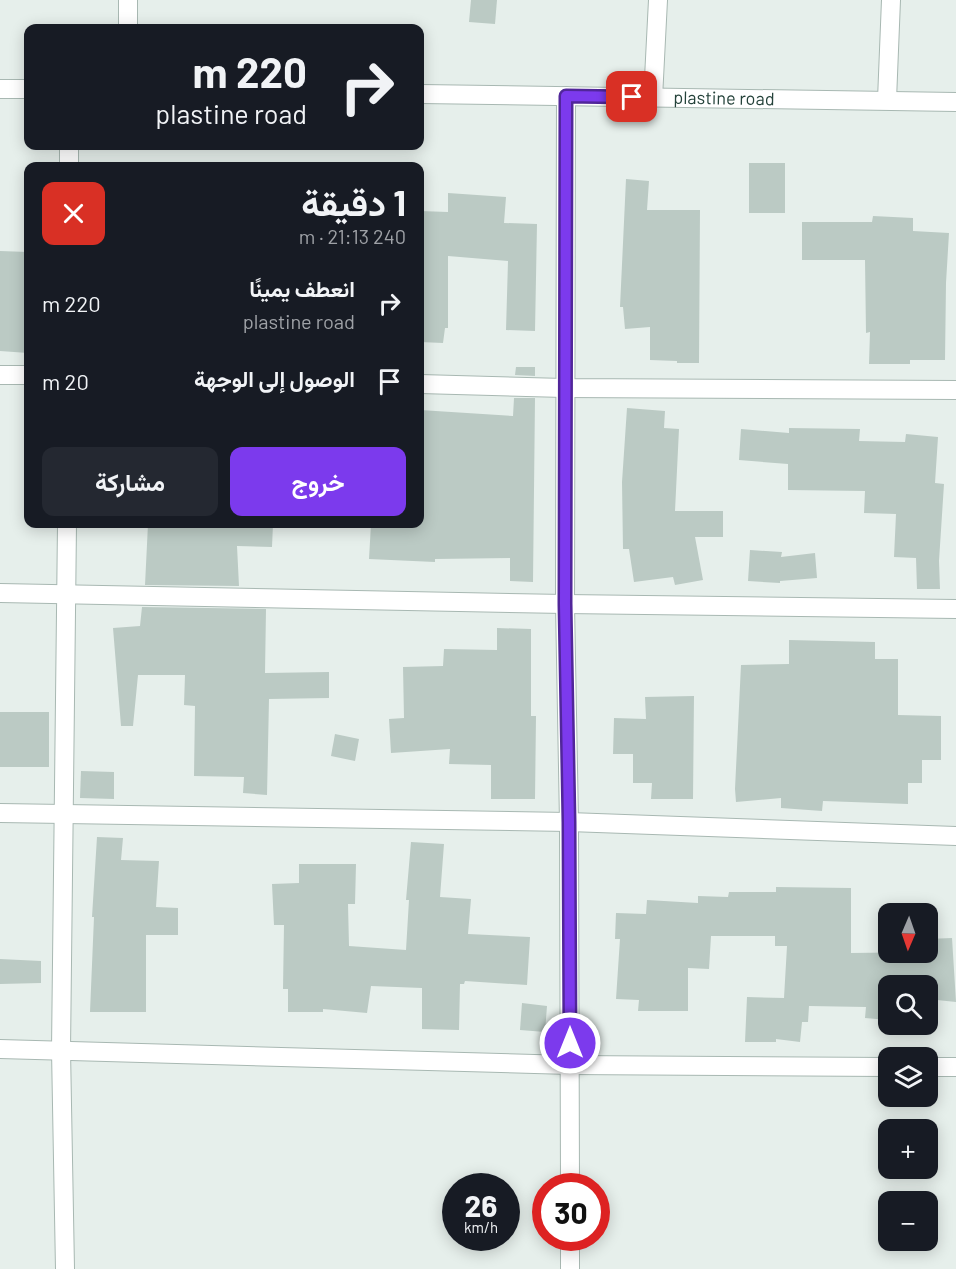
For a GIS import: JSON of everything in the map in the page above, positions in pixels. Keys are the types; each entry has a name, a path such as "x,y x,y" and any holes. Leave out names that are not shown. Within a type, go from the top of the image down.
{"street":[{"path":"128,24 129,0"},
{"path":"653,98 658,0"},
{"path":"887,100 891,0"},
{"path":"0,89 24,89"},
{"name":"plastine road","path":"424,94 956,102"},
{"path":"566,96 564,388 570,1173"},
{"path":"0,375 24,375"},
{"path":"424,384 564,388 956,390"},
{"path":"65,1269 61,1050 67,528"},
{"path":"0,593 956,609"},
{"path":"0,813 569,822 956,836"},
{"path":"0,1049 570,1065 878,1066"},
{"path":"938,1067 956,1067"},
{"path":"570,1251 570,1269"}],"building":[{"path":"471,0 497,0 495,24 469,22"},
{"path":"749,163 785,163 785,213 749,213"},
{"path":"626,179 649,181 647,210 700,210 699,363 650,360 650,327 625,329 623,307 620,307"},
{"path":"448,193 506,197 504,223 537,224 535,331 506,330 508,261 448,256 448,328 445,328 443,343 424,342 424,211 448,212"},
{"path":"873,216 913,218 913,231 949,233 945,360 910,360 910,364 869,364 870,332 866,333 865,260 802,260 802,222 872,222"},
{"path":"0,251 24,252 24,353 0,351"},
{"path":"516,367 535,367 535,376 515,375"},
{"path":"514,398 535,398 533,582 510,581 510,558 435,559 435,562 369,559 371,528 424,528 424,410 513,416"},
{"path":"627,408 665,411 664,428 679,429 675,511 723,511 723,537 695,537 703,580 675,585 673,577 634,582 629,549 623,549 622,482"},
{"path":"789,428 860,429 859,441 905,442 906,434 938,437 935,483 944,484 939,561 940,589 917,589 916,558 894,557 896,514 864,513 865,491 788,490 788,464 739,460 741,429 789,433"},
{"path":"148,528 273,528 272,547 237,546 239,586 145,585"},
{"path":"750,550 782,552 781,557 815,553 817,578 780,581 780,583 748,581"},
{"path":"142,607 266,609 265,673 329,672 329,698 269,699 267,795 243,793 244,777 194,776 195,706 184,705 185,675 138,675 133,726 121,726 113,628 140,626"},
{"path":"497,628 531,629 531,716 536,716 535,799 491,799 491,765 449,764 450,749 391,753 389,719 404,718 403,667 443,666 444,649 497,650"},
{"path":"789,640 875,642 875,659 898,659 898,715 941,716 941,760 922,760 922,783 908,783 908,804 823,801 822,811 781,808 781,798 736,802 741,665 789,664"},
{"path":"694,696 693,799 651,799 652,783 633,783 633,754 613,754 614,718 646,719 645,697"},
{"path":"0,712 49,712 49,767 0,767"},
{"path":"335,734 359,739 355,761 331,756"},
{"path":"81,771 114,772 114,799 80,798"},
{"path":"97,837 123,838 121,860 159,861 156,907 178,908 178,935 146,935 146,1012 90,1012"},
{"path":"411,842 444,844 440,897 471,899 468,934 530,937 527,985 465,981 464,984 460,984 459,1030 422,1029 422,988 371,986 367,1013 323,1009 323,1012 288,1012 288,989 283,989 284,925 274,925 272,884 299,883 299,864 356,864 355,904 348,904 349,946 406,950 409,900 406,900"},
{"path":"776,887 851,888 851,953 878,953 878,963 938,963 938,939 952,938 956,1002 938,1000 938,975 878,975 878,1019 865,1018 866,1007 809,1006 808,1022 802,1022 800,1042 776,1039 776,1042 745,1042 747,997 784,998 787,946 775,946 775,936 711,936 709,969 688,968 688,1011 638,1011 639,1000 616,999 620,939 615,939 616,913 646,914 647,900 698,903 698,896 728,897 729,892 776,892"},
{"path":"0,959 41,961 41,983 0,984"},
{"path":"522,1003 547,1006 545,1032 520,1030"}],"route":[{"path":"570,1043 565,604 566,96 632,97"}]}
